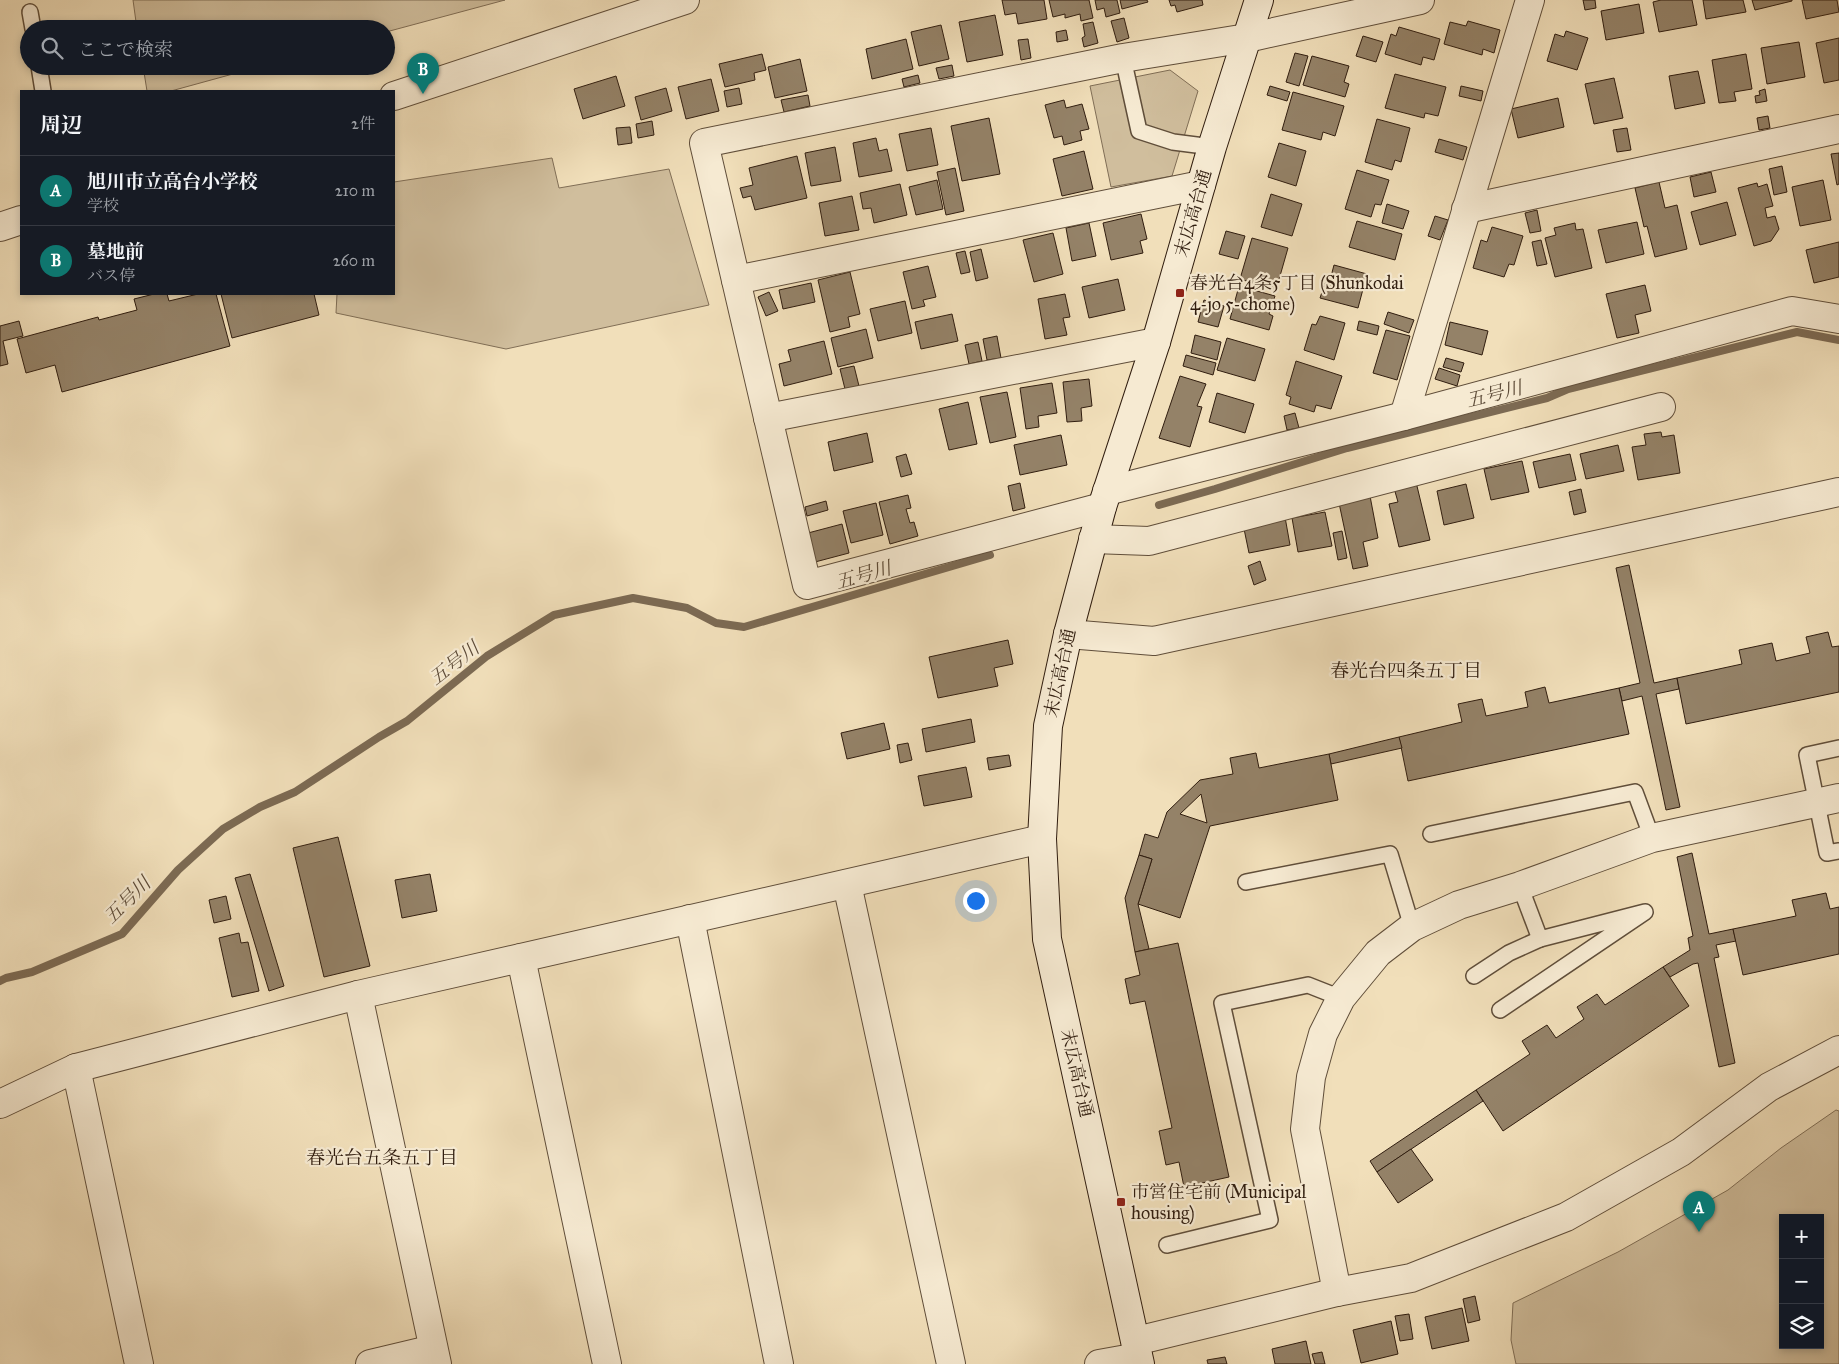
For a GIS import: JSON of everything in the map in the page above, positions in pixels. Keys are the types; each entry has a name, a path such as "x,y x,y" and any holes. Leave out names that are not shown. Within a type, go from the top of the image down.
{"street":[{"path":"395,96 639,8 685,0"},
{"name":"末広高台通","path":"1138,1354 1047,939 1042,839 1048,726 1068,634 1104,499 1156,342 1212,146 1259,0"},
{"path":"1420,0 1247,38 1123,58 704,143 807,585 1104,499 1792,311 1839,319"},
{"path":"1404,416 1530,0"},
{"path":"1466,209 1839,129"},
{"path":"736,280 1201,185"},
{"path":"0,227 20,220"},
{"path":"768,418 1156,342"},
{"path":"1093,539 1149,541 1661,408"},
{"path":"1068,634 1154,641 1839,492"},
{"path":"1337,1292 1305,1129 1311,1077 1323,1034 1341,998 1378,953 1412,927 1459,905 1520,886 1652,838 1828,801"},
{"path":"0,1104 76,1068 358,995 1042,839"},
{"path":"847,884 951,1364"},
{"path":"690,919 779,1364"},
{"path":"521,958 608,1364"},
{"path":"358,995 435,1357 370,1364"},
{"path":"1099,1364 1138,1354 1337,1292 1411,1278 1566,1217 1682,1152 1769,1086 1839,1050"},
{"path":"76,1068 139,1364"}],"lane":[{"path":"30,12 31,20"},
{"path":"1123,58 1139,131 1173,142 1212,146"},
{"path":"41,75 44,90"},
{"path":"1839,748 1807,755 1828,801 1827,854 1839,851"},
{"path":"1431,834 1635,792 1652,838"},
{"path":"1246,882 1390,854 1412,927"},
{"path":"1520,886 1540,939"},
{"path":"1474,976 1509,952 1540,939 1646,912 1500,1010"},
{"path":"1167,1245 1270,1220 1222,1003 1308,984 1341,998"}],"shaded area":[{"path":"133,0 505,0 395,30 395,20 136,20"},
{"path":"1170,70 1198,91 1172,176 1111,187 1090,86"},
{"path":"144,75 229,75 175,90 147,90"},
{"path":"552,158 559,188 669,169 709,305 506,349 336,313 337,295 395,295 395,182"},
{"path":"1836,1110 1839,1111 1839,1364 1516,1364 1511,1340 1513,1303 1618,1252 1728,1190 1781,1148"}],"building":[{"path":"1002,0 1044,0 1047,19 1018,24 1016,13 1005,15"},
{"path":"1049,0 1089,0 1093,18 1081,21 1080,14 1065,18 1065,14 1053,17"},
{"path":"1095,0 1117,0 1120,13 1106,17 1104,8 1097,10"},
{"path":"1120,0 1147,0 1148,2 1122,9"},
{"path":"1169,0 1202,0 1203,5 1177,12 1175,5 1171,6"},
{"path":"1583,0 1595,0 1596,8 1585,10"},
{"path":"1661,0 1692,0 1697,25 1659,32 1653,2"},
{"path":"1703,0 1743,0 1746,12 1706,19"},
{"path":"1752,0 1792,0 1792,1 1755,10"},
{"path":"1802,0 1837,0 1839,12 1806,19"},
{"path":"1639,4 1644,33 1606,40 1601,11"},
{"path":"995,15 1003,55 967,62 959,22"},
{"path":"1124,18 1129,38 1117,42 1111,21"},
{"path":"1468,21 1500,30 1494,53 1483,49 1482,55 1444,44 1450,22 1466,26"},
{"path":"1093,22 1098,43 1084,47 1082,38 1085,36 1083,24"},
{"path":"941,25 949,59 919,66 911,32"},
{"path":"1399,27 1440,39 1434,60 1423,57 1421,65 1385,54 1391,34 1396,36"},
{"path":"1066,30 1068,40 1057,42 1056,32"},
{"path":"1566,31 1588,38 1577,70 1547,61 1555,34 1564,37"},
{"path":"1363,36 1383,42 1376,62 1356,56"},
{"path":"1839,38 1839,80 1824,83 1816,43"},
{"path":"906,39 913,69 872,79 866,49"},
{"path":"1028,39 1031,58 1021,60 1018,40"},
{"path":"1799,42 1805,77 1767,84 1761,48"},
{"path":"1295,53 1308,56 1299,86 1286,82"},
{"path":"762,54 766,70 754,73 755,80 725,87 719,64"},
{"path":"1746,54 1752,89 1734,92 1736,101 1719,103 1712,60"},
{"path":"1312,56 1349,66 1344,82 1349,84 1345,97 1303,85"},
{"path":"800,59 807,91 775,98 768,67"},
{"path":"952,65 954,76 939,79 936,68"},
{"path":"1698,71 1705,103 1675,109 1669,76"},
{"path":"1395,74 1446,87 1438,116 1425,113 1424,118 1385,108"},
{"path":"918,75 920,83 904,87 902,79"},
{"path":"616,76 625,106 583,119 574,89"},
{"path":"1614,78 1623,118 1594,124 1585,84"},
{"path":"711,79 719,111 686,119 678,87"},
{"path":"1270,86 1290,92 1287,101 1267,95"},
{"path":"1461,86 1483,91 1481,101 1459,96"},
{"path":"666,88 672,111 641,120 635,97"},
{"path":"739,88 742,104 727,107 724,91"},
{"path":"1765,89 1767,101 1756,103 1755,96 1760,95 1759,91"},
{"path":"1293,92 1344,106 1335,136 1323,132 1321,140 1282,130"},
{"path":"808,95 810,106 784,112 781,100"},
{"path":"1558,98 1564,127 1518,138 1511,109"},
{"path":"1064,100 1066,108 1082,104 1089,129 1080,131 1082,140 1064,145 1062,136 1054,138 1045,105"},
{"path":"1768,116 1770,128 1759,130 1757,118"},
{"path":"989,118 1000,174 962,181 951,126"},
{"path":"1377,119 1410,128 1401,162 1395,160 1392,170 1365,162"},
{"path":"652,121 654,135 638,138 636,124"},
{"path":"630,127 632,143 618,145 616,128"},
{"path":"931,128 938,165 907,171 899,134"},
{"path":"1627,128 1631,150 1617,152 1613,130"},
{"path":"876,138 879,151 887,149 892,171 859,177 853,143"},
{"path":"1439,139 1467,147 1463,160 1435,152"},
{"path":"1279,143 1306,151 1296,186 1268,177"},
{"path":"835,147 841,181 811,186 805,153"},
{"path":"1084,151 1093,189 1062,196 1053,159"},
{"path":"1839,153 1839,184 1837,185 1831,154"},
{"path":"797,156 807,198 755,210 751,196 743,198 740,188 753,185 749,168"},
{"path":"1782,166 1787,192 1774,195 1769,169"},
{"path":"955,168 964,211 946,215 937,172"},
{"path":"1357,170 1389,180 1381,205 1375,204 1371,217 1345,209"},
{"path":"1711,172 1716,192 1694,197 1690,177"},
{"path":"937,180 943,209 916,215 909,187"},
{"path":"1823,180 1831,220 1800,226 1792,187"},
{"path":"1659,182 1665,208 1677,205 1687,249 1655,257 1647,226 1644,227 1635,188"},
{"path":"1757,183 1758,187 1767,184 1773,206 1765,208 1767,218 1775,216 1779,229 1771,241 1754,246 1738,188"},
{"path":"900,184 907,215 874,223 871,208 863,209 860,193"},
{"path":"1271,194 1302,204 1292,236 1261,227"},
{"path":"852,196 859,230 825,236 819,203"},
{"path":"1727,202 1736,235 1700,245 1691,212"},
{"path":"1387,204 1409,211 1403,229 1382,223"},
{"path":"1537,210 1541,231 1530,233 1525,213"},
{"path":"1141,214 1147,239 1140,241 1143,253 1111,260 1103,223"},
{"path":"1435,216 1448,220 1440,240 1428,236"},
{"path":"1357,221 1402,234 1395,260 1349,247"},
{"path":"1637,222 1644,254 1606,263 1598,230"},
{"path":"1089,223 1096,256 1072,261 1066,228"},
{"path":"1575,223 1576,230 1583,229 1592,268 1555,277 1545,238 1556,235 1554,228"},
{"path":"1492,227 1523,236 1514,265 1509,264 1504,277 1473,268 1481,240 1487,242"},
{"path":"1226,231 1245,236 1238,259 1219,254"},
{"path":"1053,233 1063,274 1034,282 1023,240"},
{"path":"1252,238 1288,248 1276,290 1240,279"},
{"path":"1541,240 1547,264 1537,266 1532,242"},
{"path":"1839,242 1839,277 1814,283 1806,250"},
{"path":"981,249 988,278 976,281 970,252"},
{"path":"965,251 970,272 961,274 956,253"},
{"path":"1334,265 1367,274 1358,308 1320,298 1325,283 1329,284"},
{"path":"928,266 936,297 923,300 925,306 912,309 903,272"},
{"path":"850,272 860,314 848,317 850,327 830,332 818,280"},
{"path":"1118,279 1125,310 1089,318 1082,287"},
{"path":"811,283 815,302 783,309 779,290"},
{"path":"1645,285 1651,311 1635,315 1639,333 1617,338 1606,294"},
{"path":"1239,286 1275,296 1269,314 1273,316 1269,330 1230,319"},
{"path":"769,292 778,311 766,316 758,297"},
{"path":"1065,294 1070,317 1063,318 1067,335 1045,339 1038,299"},
{"path":"150,295 167,295 169,301 194,295 216,295 230,346 62,392 55,365 26,373 17,339 98,317 99,320 137,310 134,299"},
{"path":"221,295 314,295 319,315 232,338"},
{"path":"1204,300 1224,306 1218,327 1198,322"},
{"path":"905,301 912,333 878,341 870,309"},
{"path":"1388,312 1414,320 1409,333 1384,324"},
{"path":"952,314 958,341 921,349 915,322"},
{"path":"1320,316 1345,323 1334,360 1304,350 1312,324 1316,325"},
{"path":"19,321 23,336 3,341 8,364 0,366 0,326"},
{"path":"1359,321 1379,326 1377,335 1357,330"},
{"path":"1450,322 1488,331 1482,355 1445,345"},
{"path":"866,329 873,358 838,367 831,338"},
{"path":"1386,330 1410,336 1397,380 1373,373"},
{"path":"1195,335 1221,342 1217,360 1191,353"},
{"path":"997,336 1001,358 987,360 983,339"},
{"path":"1227,338 1265,349 1255,381 1217,370"},
{"path":"824,341 832,374 784,386 779,364 791,361 788,350"},
{"path":"978,342 982,361 969,364 965,345"},
{"path":"1186,355 1216,363 1213,375 1183,366"},
{"path":"1446,358 1464,363 1461,372 1443,367"},
{"path":"1296,361 1342,376 1331,409 1316,405 1314,412 1289,404 1291,397 1286,395"},
{"path":"854,366 859,386 845,389 840,369"},
{"path":"1439,368 1460,375 1457,386 1435,379"},
{"path":"1180,376 1206,384 1197,406 1202,407 1190,447 1159,438"},
{"path":"1089,379 1092,406 1081,408 1082,421 1067,422 1063,382"},
{"path":"1052,383 1057,413 1038,416 1039,427 1026,429 1020,388"},
{"path":"1007,392 1016,437 990,443 980,397"},
{"path":"1217,393 1254,404 1245,433 1209,422"},
{"path":"968,402 977,444 949,450 939,409"},
{"path":"1295,413 1299,428 1287,430 1284,416"},
{"path":"1661,432 1662,437 1674,435 1680,473 1638,480 1632,447 1646,445 1644,434"},
{"path":"867,433 873,462 834,471 828,442"},
{"path":"1061,435 1067,465 1020,475 1014,445"},
{"path":"1618,445 1624,471 1586,479 1580,454"},
{"path":"906,454 912,474 901,477 896,457"},
{"path":"1570,454 1576,480 1539,488 1533,462"},
{"path":"1522,461 1529,492 1491,500 1484,469"},
{"path":"1416,482 1430,540 1399,547 1389,504 1398,502 1394,488"},
{"path":"1020,483 1025,508 1013,511 1008,486"},
{"path":"1466,484 1474,518 1444,525 1437,491"},
{"path":"1581,489 1586,512 1574,515 1569,492"},
{"path":"908,495 911,508 906,509 910,523 914,522 918,536 890,544 879,502"},
{"path":"1370,496 1378,538 1363,542 1368,566 1353,569 1339,503"},
{"path":"826,501 828,510 807,516 805,507"},
{"path":"876,503 883,535 851,543 843,511"},
{"path":"1325,512 1332,546 1298,552 1292,518"},
{"path":"1285,517 1290,545 1249,553 1243,524"},
{"path":"842,524 849,553 815,562 808,533"},
{"path":"1342,531 1347,558 1338,560 1333,533"},
{"path":"1260,561 1266,580 1254,585 1248,566"},
{"path":"1629,565 1654,683 1677,678 1679,689 1656,694 1680,807 1666,810 1642,696 1622,701 1619,688 1640,683 1616,568"},
{"path":"1828,632 1832,647 1839,646 1839,692 1686,724 1677,678 1742,664 1739,650 1772,643 1776,661 1810,653 1806,637"},
{"path":"1008,640 1013,664 994,668 998,686 938,698 929,657"},
{"path":"1545,687 1549,703 1619,688 1629,734 1408,781 1399,737 1462,722 1458,704 1482,699 1486,716 1528,707 1525,692"},
{"path":"971,719 975,742 926,752 922,729"},
{"path":"884,723 890,749 847,759 841,733"},
{"path":"1399,737 1402,748 1331,764 1329,754"},
{"path":"908,743 912,760 900,763 897,745"},
{"path":"1256,753 1259,768 1329,754 1338,800 1210,826 1180,918 1138,904 1152,859 1139,855 1145,834 1158,838 1167,812 1200,780 1233,774 1230,758","holes":["1201,794 1207,823 1180,814"]},
{"path":"1009,755 1011,766 989,770 987,758"},
{"path":"966,767 972,797 924,806 918,776"},
{"path":"338,837 370,966 324,977 293,848"},
{"path":"1692,853 1709,934 1733,929 1736,941 1716,945 1719,957 1714,958 1735,1063 1719,1067 1698,963 1670,977 1663,967 1690,950 1688,938 1693,936 1677,857"},
{"path":"1139,855 1152,859 1138,904 1149,949 1135,952 1125,898"},
{"path":"250,874 284,986 269,991 235,878"},
{"path":"430,874 437,911 402,918 395,880"},
{"path":"1826,893 1830,909 1839,907 1839,954 1743,975 1733,929 1796,916 1792,900"},
{"path":"226,896 231,919 214,923 209,900"},
{"path":"239,933 241,943 248,942 259,991 232,997 219,938"},
{"path":"1178,943 1229,1177 1184,1187 1179,1162 1166,1165 1159,1131 1172,1128 1145,1001 1130,1004 1125,979 1140,975 1135,952"},
{"path":"1663,967 1689,1006 1503,1131 1476,1090 1530,1054 1522,1041 1547,1025 1556,1038 1584,1019 1577,1007 1597,994 1605,1005"},
{"path":"1476,1090 1483,1101 1377,1172 1370,1161"},
{"path":"1411,1149 1433,1180 1398,1203 1377,1172"},
{"path":"1475,1296 1480,1320 1468,1323 1463,1299"},
{"path":"1462,1308 1469,1341 1432,1349 1425,1317"},
{"path":"1409,1314 1413,1339 1400,1341 1395,1316"},
{"path":"1391,1321 1398,1354 1361,1363 1353,1330"},
{"path":"1306,1341 1311,1364 1275,1364 1272,1349"},
{"path":"1322,1352 1325,1364 1315,1364 1312,1354"},
{"path":"1225,1357 1227,1364 1208,1364 1207,1360"}],"waterway":[{"name":"五号川","path":"1159,505 1347,448 1547,398 1568,389 1797,332 1839,340"},
{"name":"五号川","path":"0,981 32,972 122,934 178,870 223,829 260,807 295,792 407,721 487,656 554,615 633,598 687,608 716,623 744,627 990,555"}],"place":[{"name":"墓地前","path":"423,94"},
{"name":"春光台4条5丁目 (Shunkodai 4-jo 5-chome)","path":"1180,293"},
{"name":"市営住宅前 (Municipal housing)","path":"1121,1202"},
{"name":"旭川市立高台小学校","path":"1699,1232"}],"district":[{"name":"春光台四条五丁目","path":"1406,670"},
{"name":"春光台五条五丁目","path":"382,1157"}]}
